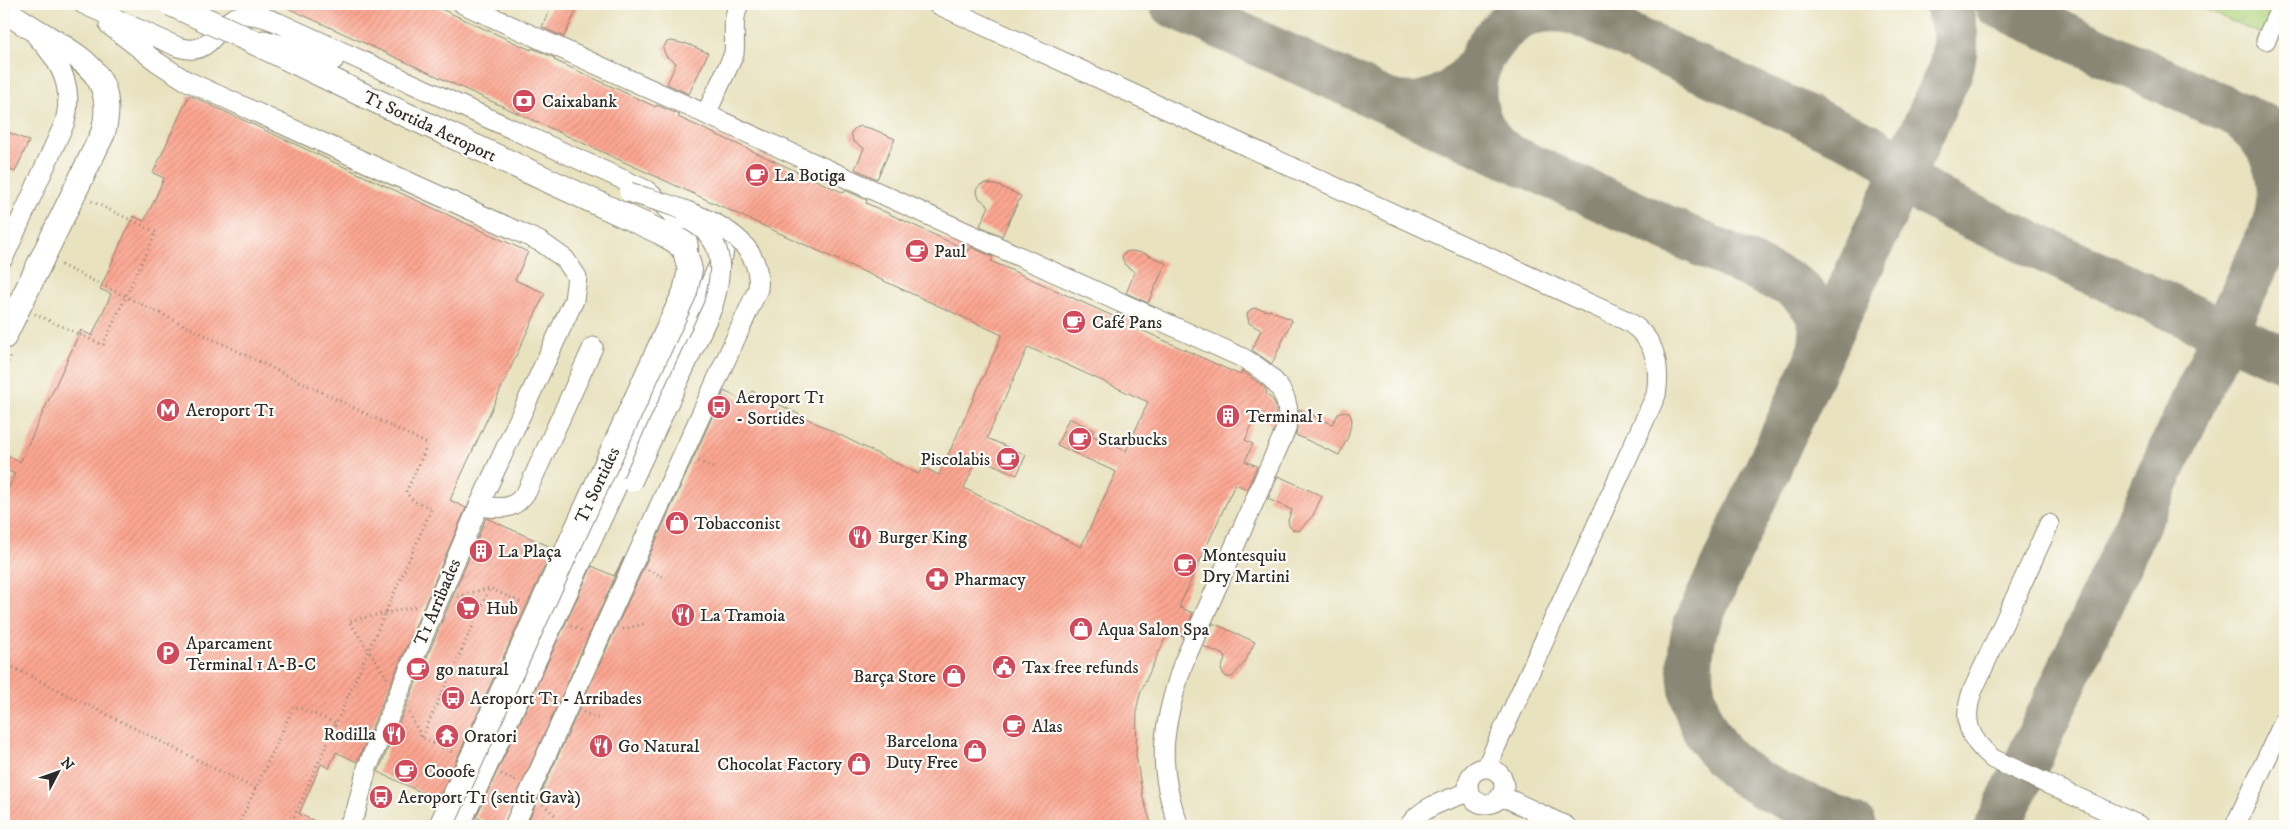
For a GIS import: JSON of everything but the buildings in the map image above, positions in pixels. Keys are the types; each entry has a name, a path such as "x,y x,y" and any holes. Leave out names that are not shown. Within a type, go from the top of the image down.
{"main road":[{"name":"T1 Sortida Aeroport","path":"171,4 660,232 677,242 685,251"},
{"path":"4,337 103,133 106,120 104,91 91,67 78,55 11,15"},
{"name":"T1 Sortides","path":"441,826 686,292 690,270 685,251"}],"lane":[{"name":"T1 Arribades","path":"74,4 119,31 157,62 185,80 541,242 566,259 574,269 577,277 574,300 478,506 367,768 356,811 348,826"},
{"path":"83,4 178,47 193,50 205,45 232,19 245,15 264,18 699,221 729,232 746,248 758,270 758,289 514,826"},
{"path":"463,4 1243,358 1269,375 1278,384 1288,407 1289,419 1286,429 1183,664 1170,704 1164,733 1164,769 1170,803 1179,826"},
{"path":"706,114 734,54 733,24 738,4"},
{"path":"937,4 1626,320 1640,330 1657,359 1658,380 1656,395 1486,768"},
{"path":"2266,40 2282,4"},
{"path":"4,257 65,122 68,110 67,83 59,62 48,48 11,15"},
{"path":"244,37 271,40 326,57 358,70 714,224 719,229 724,242 723,256 460,826"},
{"path":"428,826 531,607 686,265 689,245 682,226 668,208 637,191"},
{"path":"632,482 713,306 721,267 718,253 699,221"},
{"path":"478,506 504,508 519,503 527,492 593,348"},
{"path":"2049,524 1972,692 1967,707 1967,722 1979,748 1993,759 2132,825"},
{"path":"2235,826 2285,718"},
{"path":"1486,768 1498,772 1504,784 1502,796 1494,803 1486,804 1474,800 1468,786 1471,775 1476,771 1486,768"},
{"path":"1409,826 1414,818 1432,806 1469,792"},
{"path":"1502,796 1566,826"}],"path":[{"path":"38,314 103,345 156,232 92,201"},
{"path":"60,265 428,444 406,492 413,501 432,508 290,826"},
{"path":"461,756 422,738 398,695 349,622 490,588 531,607"},
{"path":"422,738 490,588"},
{"path":"566,624 584,632"},
{"path":"4,662 256,789"},
{"path":"238,826 294,706 336,723"},
{"path":"497,772 524,785"}],"green space":[{"path":"2193,4 2275,4 2261,34"}],"taxiway":[{"path":"1172,4 1790,284 1806,297 1817,313 1822,330 1820,351"},
{"path":"1558,4 1867,145 1885,156 1916,187 1951,207 2285,360"},
{"path":"1854,826 1769,788 1744,774 1727,760 1703,726 1696,707 1690,667 1692,646 1696,625 1950,71 1955,37 1953,21 1946,4"},
{"path":"1997,4 2265,127"},
{"path":"1484,53 1502,30 1524,15 1549,9 1578,13"},
{"path":"1389,102 1416,104 1440,98 1462,84 1479,64 1474,90 1474,103 1477,115 1489,138 1508,156"},
{"path":"1998,826 2275,224 2279,191 2275,162 2260,136 2236,114"}],"place":[{"name":"Caixabank","path":"524,101"},
{"name":"La Botiga","path":"757,175"},
{"name":"Paul","path":"917,251"},
{"name":"Café Pans","path":"1074,322"},
{"name":"Aeroport T1 - Sortides","path":"719,407"},
{"name":"Aeroport T1","path":"168,410"},
{"name":"Terminal 1","path":"1228,416"},
{"name":"Starbucks","path":"1080,439"},
{"name":"Piscolabis","path":"1008,459"},
{"name":"Tobacconist","path":"677,523"},
{"name":"Burger King","path":"860,537"},
{"name":"La Plaça","path":"481,551"},
{"name":"Montesquiu Dry Martini","path":"1185,565"},
{"name":"Pharmacy","path":"937,579"},
{"name":"Hub","path":"468,608"},
{"name":"La Tramoia","path":"683,615"},
{"name":"Aqua Salon Spa","path":"1081,629"},
{"name":"Aparcament Terminal 1 A-B-C","path":"168,653"},
{"name":"Tax free refunds","path":"1004,667"},
{"name":"go natural","path":"418,669"},
{"name":"Barça Store","path":"954,676"},
{"name":"Aeroport T1 - Arribades","path":"453,698"},
{"name":"Alas","path":"1014,726"},
{"name":"Rodilla","path":"394,734"},
{"name":"Oratori","path":"447,736"},
{"name":"Go Natural","path":"601,746"},
{"name":"Barcelona Duty Free","path":"975,751"},
{"name":"Chocolat Factory","path":"859,764"},
{"name":"Cooofe","path":"406,771"},
{"name":"Aeroport T1 (sentit Gavà)","path":"381,797"}]}
